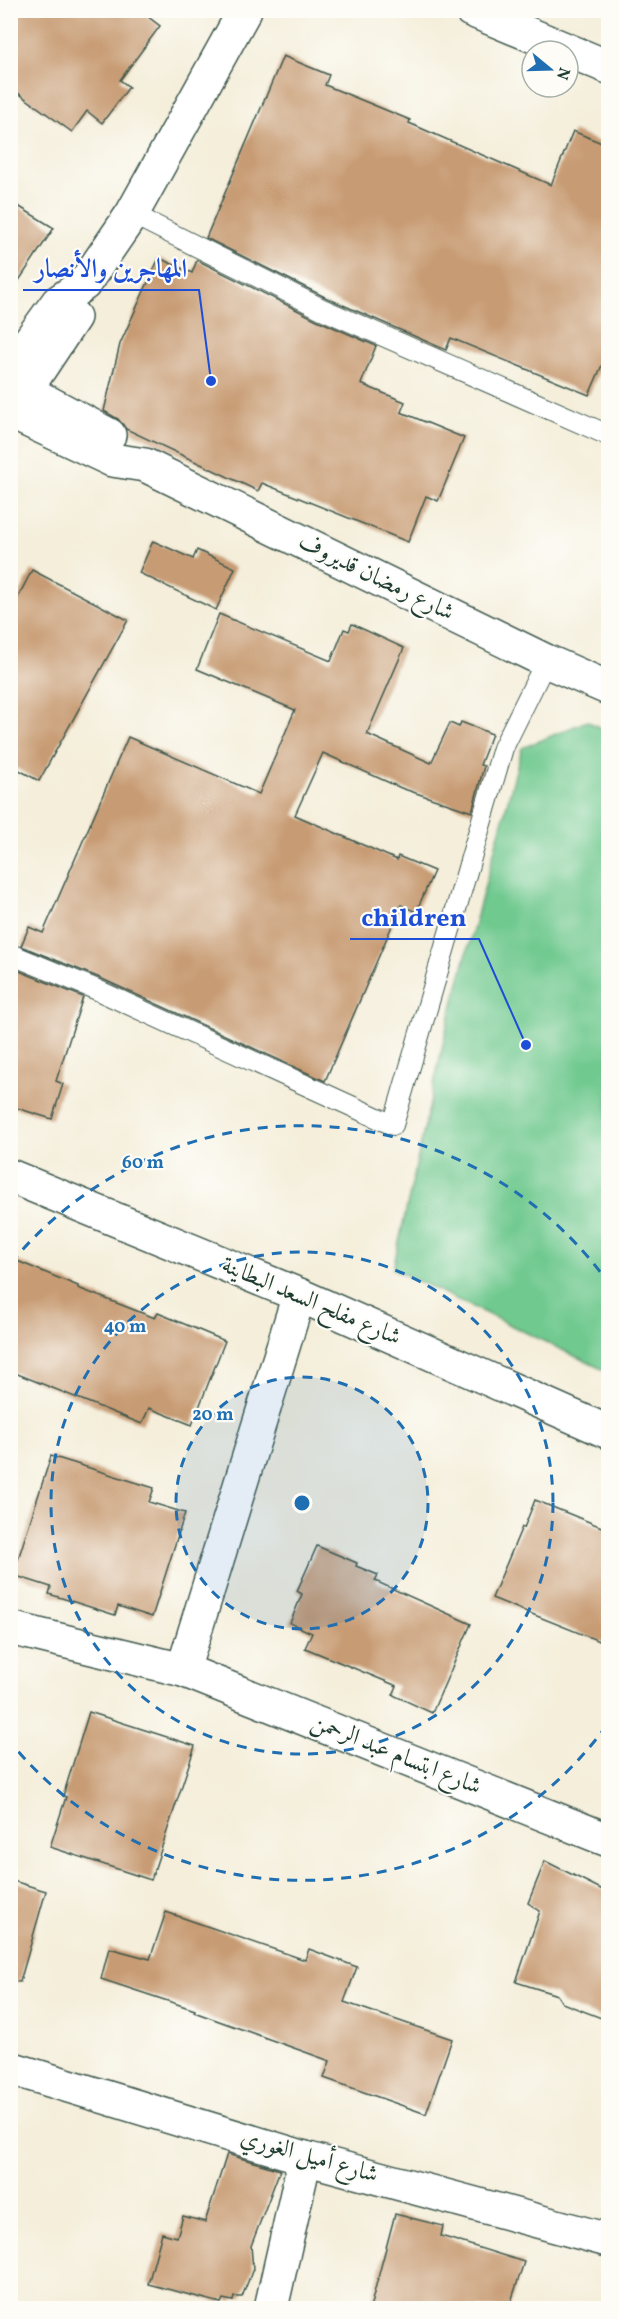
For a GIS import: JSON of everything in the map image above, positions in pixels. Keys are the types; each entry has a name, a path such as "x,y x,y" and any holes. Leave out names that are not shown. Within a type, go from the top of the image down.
{"street":[{"path":"13,393 58,302 84,284 132,214 245,10"},
{"path":"471,10 609,67"},
{"name":"شارع رمضان قديروف","path":"13,393 121,442 145,465 546,661 609,688"},
{"name":"شارع مفلح السعد البطاينة","path":"10,1176 299,1295 609,1432"},
{"path":"183,1670 299,1295"},
{"name":"شارع ابتسام عبد الرحمن","path":"10,1628 183,1670 609,1840"},
{"name":"شارع أميل الغوري","path":"10,2068 305,2158 609,2240"},
{"path":"271,2308 305,2158"}],"lane":[{"path":"132,214 322,309 609,435"},
{"path":"10,954 105,994 393,1125 502,748 546,661"}],"green space":[{"path":"587,721 608,732 608,1372 393,1269 447,1026 522,748"}],"building":[{"path":"10,10 139,10 160,26 120,80 129,87 102,123 87,111 72,132 10,87"},
{"path":"283,56 329,75 325,85 410,120 409,123 551,185 573,131 609,146 609,349 589,395 451,338 446,350 327,298 206,238"},
{"path":"10,201 54,228 10,294"},
{"path":"159,258 192,273 197,260 317,320 376,346 361,384 405,402 401,412 464,438 438,501 426,496 408,542 262,483 258,491 126,429 118,419 104,411 120,344"},
{"path":"153,541 193,559 197,550 235,568 216,610 139,573"},
{"path":"32,570 128,620 39,781 10,765 10,613"},
{"path":"219,614 331,661 344,629 349,631 352,624 404,648 367,734 431,763 450,723 459,727 461,722 492,734 480,765 484,766 472,812 401,788 323,753 295,815 397,860 398,856 434,871 416,912 401,905 325,1081 100,978 21,946 29,927 43,933 128,737 259,794 295,710 197,669"},
{"path":"12,968 83,997 56,1081 63,1084 52,1119 10,1106"},
{"path":"10,1258 155,1318 158,1313 225,1341 192,1425 149,1408 142,1424 10,1371"},
{"path":"51,1456 154,1488 149,1502 185,1513 152,1617 118,1606 115,1615 49,1594 51,1587 13,1575"},
{"path":"535,1500 609,1530 609,1645 492,1598"},
{"path":"317,1546 357,1563 356,1566 378,1575 375,1581 471,1624 432,1713 393,1695 397,1686 305,1648 312,1633 290,1623 302,1594 297,1591"},
{"path":"89,1712 195,1746 151,1880 50,1847"},
{"path":"545,1861 609,1893 609,2021 562,2003 557,1995 516,1982 540,1911 528,1903"},
{"path":"10,1880 46,1891 20,1982 10,1981"},
{"path":"166,1912 305,1960 309,1949 357,1967 344,2002 452,2039 426,2114 324,2078 330,2061 194,2012 195,2010 101,1979 109,1948 150,1959"},
{"path":"227,2154 280,2170 251,2246 253,2269 242,2297 234,2297 233,2301 223,2299 221,2303 148,2284 162,2233 177,2237 183,2216 205,2222"},
{"path":"395,2214 443,2226 441,2236 524,2262 509,2308 370,2308"}],"place":[{"name":"المهاجرين والأنصار","path":"211,381"},
{"name":"children","path":"526,1045"}]}
